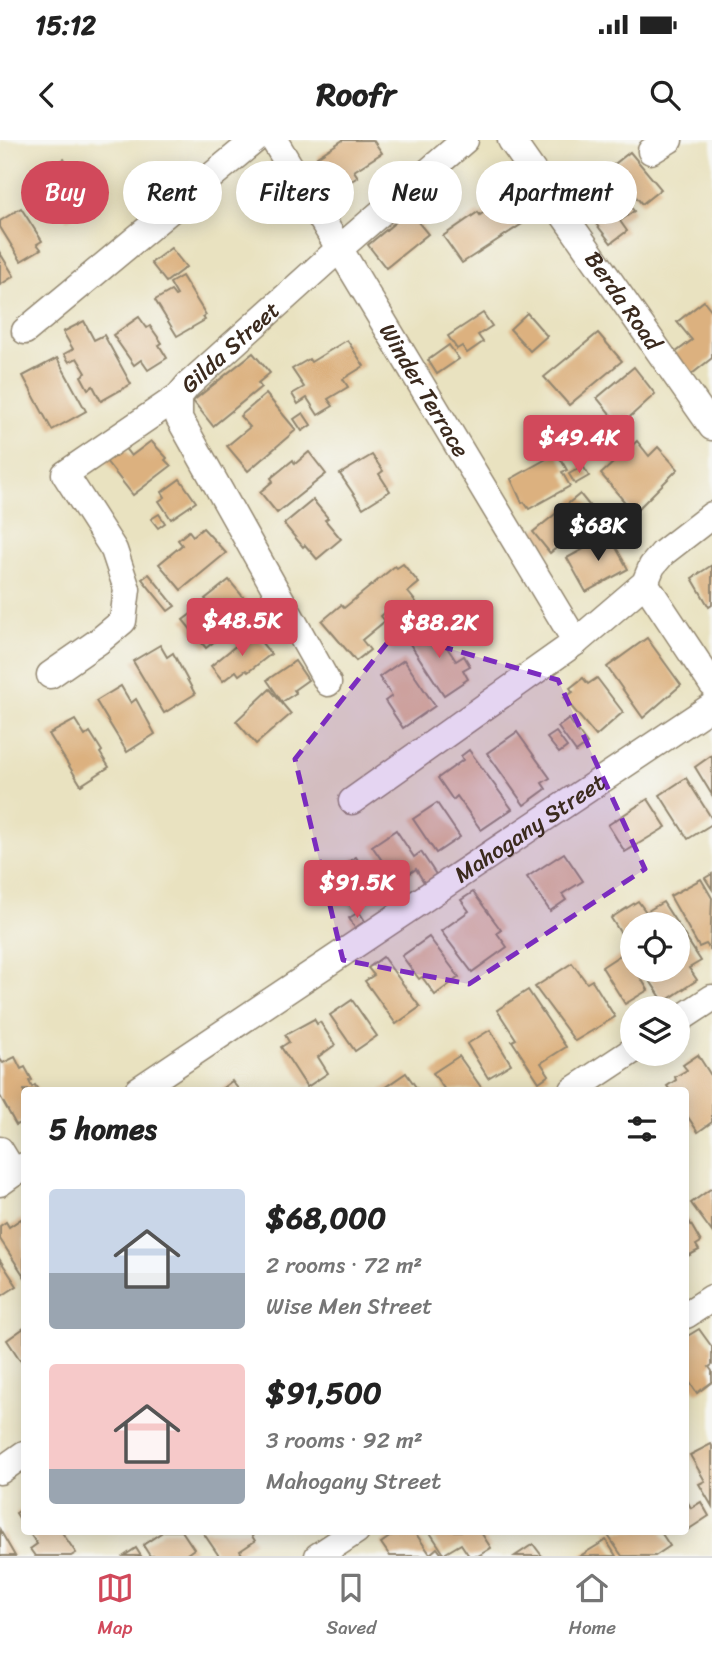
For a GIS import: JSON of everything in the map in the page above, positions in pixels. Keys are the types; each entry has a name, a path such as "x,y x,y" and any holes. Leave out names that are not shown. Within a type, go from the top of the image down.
{"street":[{"path":"25,331 254,140"},
{"name":"Winder Terrace","path":"274,140 576,642"},
{"name":"Gilda Street","path":"328,683 179,418 180,396 339,249 466,140"},
{"name":"Berda Road","path":"512,140 712,427"},
{"path":"50,675 123,621 127,589 114,550 65,474 180,396"},
{"path":"352,801 576,642 645,583 652,566 663,553 712,515"},
{"path":"645,583 712,684"},
{"name":"Mahogany Street","path":"142,1087 712,705"},
{"path":"690,1012 712,998"},
{"path":"578,1087 620,1059"},
{"path":"0,1150 13,1174"},
{"path":"689,1313 712,1298"},
{"path":"0,1471 21,1456"},
{"path":"318,1556 350,1535"}],"highlighted area":[{"path":"395,633 558,680 645,869 469,984 343,960 295,759"}],"building":[{"path":"343,140 373,140 382,153 354,171 354,161 320,161 317,157"},
{"path":"630,152 661,189 642,204 637,198 637,161 619,161"},
{"path":"21,208 21,224 31,224 42,241 37,244 41,249 21,261 0,227 0,221"},
{"path":"476,213 476,224 522,224 462,263 443,236"},
{"path":"393,224 420,224 428,234 386,268 368,245"},
{"path":"596,224 622,224 627,231 611,243"},
{"path":"171,248 186,267 166,282 151,263"},
{"path":"0,253 14,276 0,285"},
{"path":"182,276 206,315 203,317 205,320 177,336 155,300 171,291 177,295 170,283"},
{"path":"704,301 712,311 712,358 688,377 671,356 692,340 677,322"},
{"path":"483,313 492,326 478,335 483,342 467,353 462,346 457,349 448,336"},
{"path":"527,313 547,336 530,351 510,329"},
{"path":"139,317 147,328 150,326 162,343 159,345 167,358 148,370 141,360 134,365 113,335"},
{"path":"84,321 94,340 104,335 131,384 101,401 93,386 88,389 81,376 86,373 77,358 69,362 64,354 73,349 63,332"},
{"path":"598,333 622,361 569,405 544,377"},
{"path":"347,340 364,366 343,379 348,387 328,399 333,406 318,415 307,398 298,404 292,394 304,387 292,369 309,359 311,362"},
{"path":"449,345 459,359 437,374 428,360"},
{"path":"253,353 270,373 258,383 261,387 213,426 193,401"},
{"path":"57,358 86,411 52,430 23,376"},
{"path":"634,367 655,394 620,426 597,398"},
{"path":"266,394 296,430 248,471 227,446 250,427 240,416"},
{"path":"303,413 311,425 302,431 294,419"},
{"path":"151,441 171,466 133,495 106,461 124,447 131,456"},
{"path":"637,441 649,456 658,447 678,469 634,513 601,474"},
{"path":"309,452 326,474 277,513 260,492 273,481 271,478 293,460 295,464"},
{"path":"557,453 567,470 562,472 570,486 529,509 522,503 511,479"},
{"path":"372,455 383,471 379,474 390,491 363,508 340,474"},
{"path":"583,466 589,476 575,484 569,474"},
{"path":"180,479 196,502 171,519 159,501 165,497 162,492"},
{"path":"580,494 597,515 550,553 533,532"},
{"path":"313,500 341,539 317,559 284,524"},
{"path":"159,514 165,523 158,528 151,519"},
{"path":"203,528 226,553 181,590 159,564 182,545 178,540 189,531 193,536"},
{"path":"609,535 628,569 586,592 567,558"},
{"path":"403,564 419,583 408,592 416,602 397,618 389,609 381,616 385,621 362,640 370,650 356,661 322,621 341,605 344,608 395,566 397,568"},
{"path":"712,565 712,605 709,607 692,578"},
{"path":"149,574 175,606 168,611 142,579"},
{"path":"229,580 254,610 206,648 183,620 199,608 202,612 210,605 205,599"},
{"path":"424,604 430,613 420,620 414,611"},
{"path":"432,625 456,661 464,656 470,666 463,670 468,679 444,695 408,641"},
{"path":"253,632 271,654 248,672 246,670 239,675 236,671 223,681 211,666"},
{"path":"647,638 681,685 643,718 607,667"},
{"path":"160,645 167,657 173,653 195,694 164,713 133,661"},
{"path":"404,660 435,706 403,728 385,701 392,696 379,677"},
{"path":"295,661 308,680 294,690 296,693 282,702 267,680"},
{"path":"583,678 588,684 597,678 623,712 596,736 564,698 573,692 570,688"},
{"path":"121,686 131,703 136,699 155,734 127,752 96,701"},
{"path":"270,689 291,714 256,744 236,721"},
{"path":"569,719 587,744 576,752 558,727"},
{"path":"75,720 85,736 90,732 109,767 81,785 49,734"},
{"path":"517,732 550,778 542,783 546,789 524,805 487,753"},
{"path":"556,732 567,747 559,753 547,738"},
{"path":"469,750 512,809 481,830 457,796 453,800 438,778 463,760 461,756"},
{"path":"712,755 712,795 695,767"},
{"path":"686,778 712,819 712,824 688,839 660,795"},
{"path":"648,799 666,827 625,852 608,825"},
{"path":"437,803 460,837 436,853 413,819"},
{"path":"396,830 414,857 421,852 437,876 425,884 416,869 397,882 372,846"},
{"path":"564,853 583,881 562,894 566,900 550,911 527,877"},
{"path":"356,857 379,894 354,909 332,873"},
{"path":"712,874 712,889 705,878"},
{"path":"701,879 712,898 710,949 706,944 699,947 690,931 690,912 679,912 670,896"},
{"path":"473,892 501,930 497,933 507,947 472,972 441,931 469,911 461,900"},
{"path":"638,901 646,912 621,912"},
{"path":"663,902 669,912 646,912"},
{"path":"359,912 365,921 355,928 349,918"},
{"path":"620,912 620,932 611,918"},
{"path":"429,937 459,977 435,995 402,956"},
{"path":"690,944 701,961 690,967"},
{"path":"620,955 620,982 643,982 648,990 638,996 620,996 602,967"},
{"path":"383,957 420,1007 396,1024 365,981 374,975 368,968"},
{"path":"572,963 587,983 592,980 615,1017 575,1041 535,987"},
{"path":"690,970 697,980 673,996 660,996 651,982 690,982"},
{"path":"528,990 566,1047 541,1063 549,1075 539,1082 512,1041 516,1039 497,1010"},
{"path":"352,1000 377,1036 355,1051 330,1015"},
{"path":"314,1019 317,1024 320,1022 335,1045 318,1057 328,1073 307,1087 281,1047 289,1042 285,1035"},
{"path":"490,1030 511,1064 488,1078 467,1044"},
{"path":"698,1055 712,1077 712,1122 698,1132 689,1118 689,1087 667,1086 687,1070 684,1066 690,1066 690,1060"},
{"path":"459,1056 481,1087 443,1087 433,1073"},
{"path":"15,1057 21,1069 25,1067 32,1080 29,1081 32,1087 21,1087 21,1122 16,1125 0,1096 0,1059 3,1063"},
{"path":"406,1073 416,1087 385,1087"},
{"path":"232,1081 237,1087 224,1087"},
{"path":"712,1188 712,1232 691,1203"},
{"path":"21,1219 21,1271 0,1239 0,1226 6,1222 9,1227"},
{"path":"689,1221 701,1242 696,1245 699,1250 689,1255"},
{"path":"0,1260 17,1286 0,1297"},
{"path":"699,1329 712,1347 712,1365 709,1367 712,1371 712,1382 697,1393 689,1381 689,1335"},
{"path":"21,1330 21,1361 7,1340"},
{"path":"711,1444 712,1506 699,1484 705,1481 690,1455"},
{"path":"701,1502 709,1516 689,1529 689,1504 691,1508"},
{"path":"0,1530 15,1556 0,1556"},
{"path":"31,1535 64,1535 76,1553 71,1556 35,1556 30,1549 37,1544"},
{"path":"158,1535 185,1535 194,1549 188,1556 150,1556 143,1545"},
{"path":"205,1535 251,1535 255,1541 240,1551 243,1556 219,1556"},
{"path":"392,1535 417,1535 430,1554 437,1548 443,1556 390,1556 381,1543"},
{"path":"432,1535 483,1535 491,1548 478,1556 469,1556 461,1544 444,1554"},
{"path":"608,1535 663,1535 670,1546 655,1556 622,1556"},
{"path":"606,1540 616,1556 580,1556"},
{"path":"533,1544 542,1556 515,1556"},
{"path":"136,1548 141,1556 124,1556"}]}
